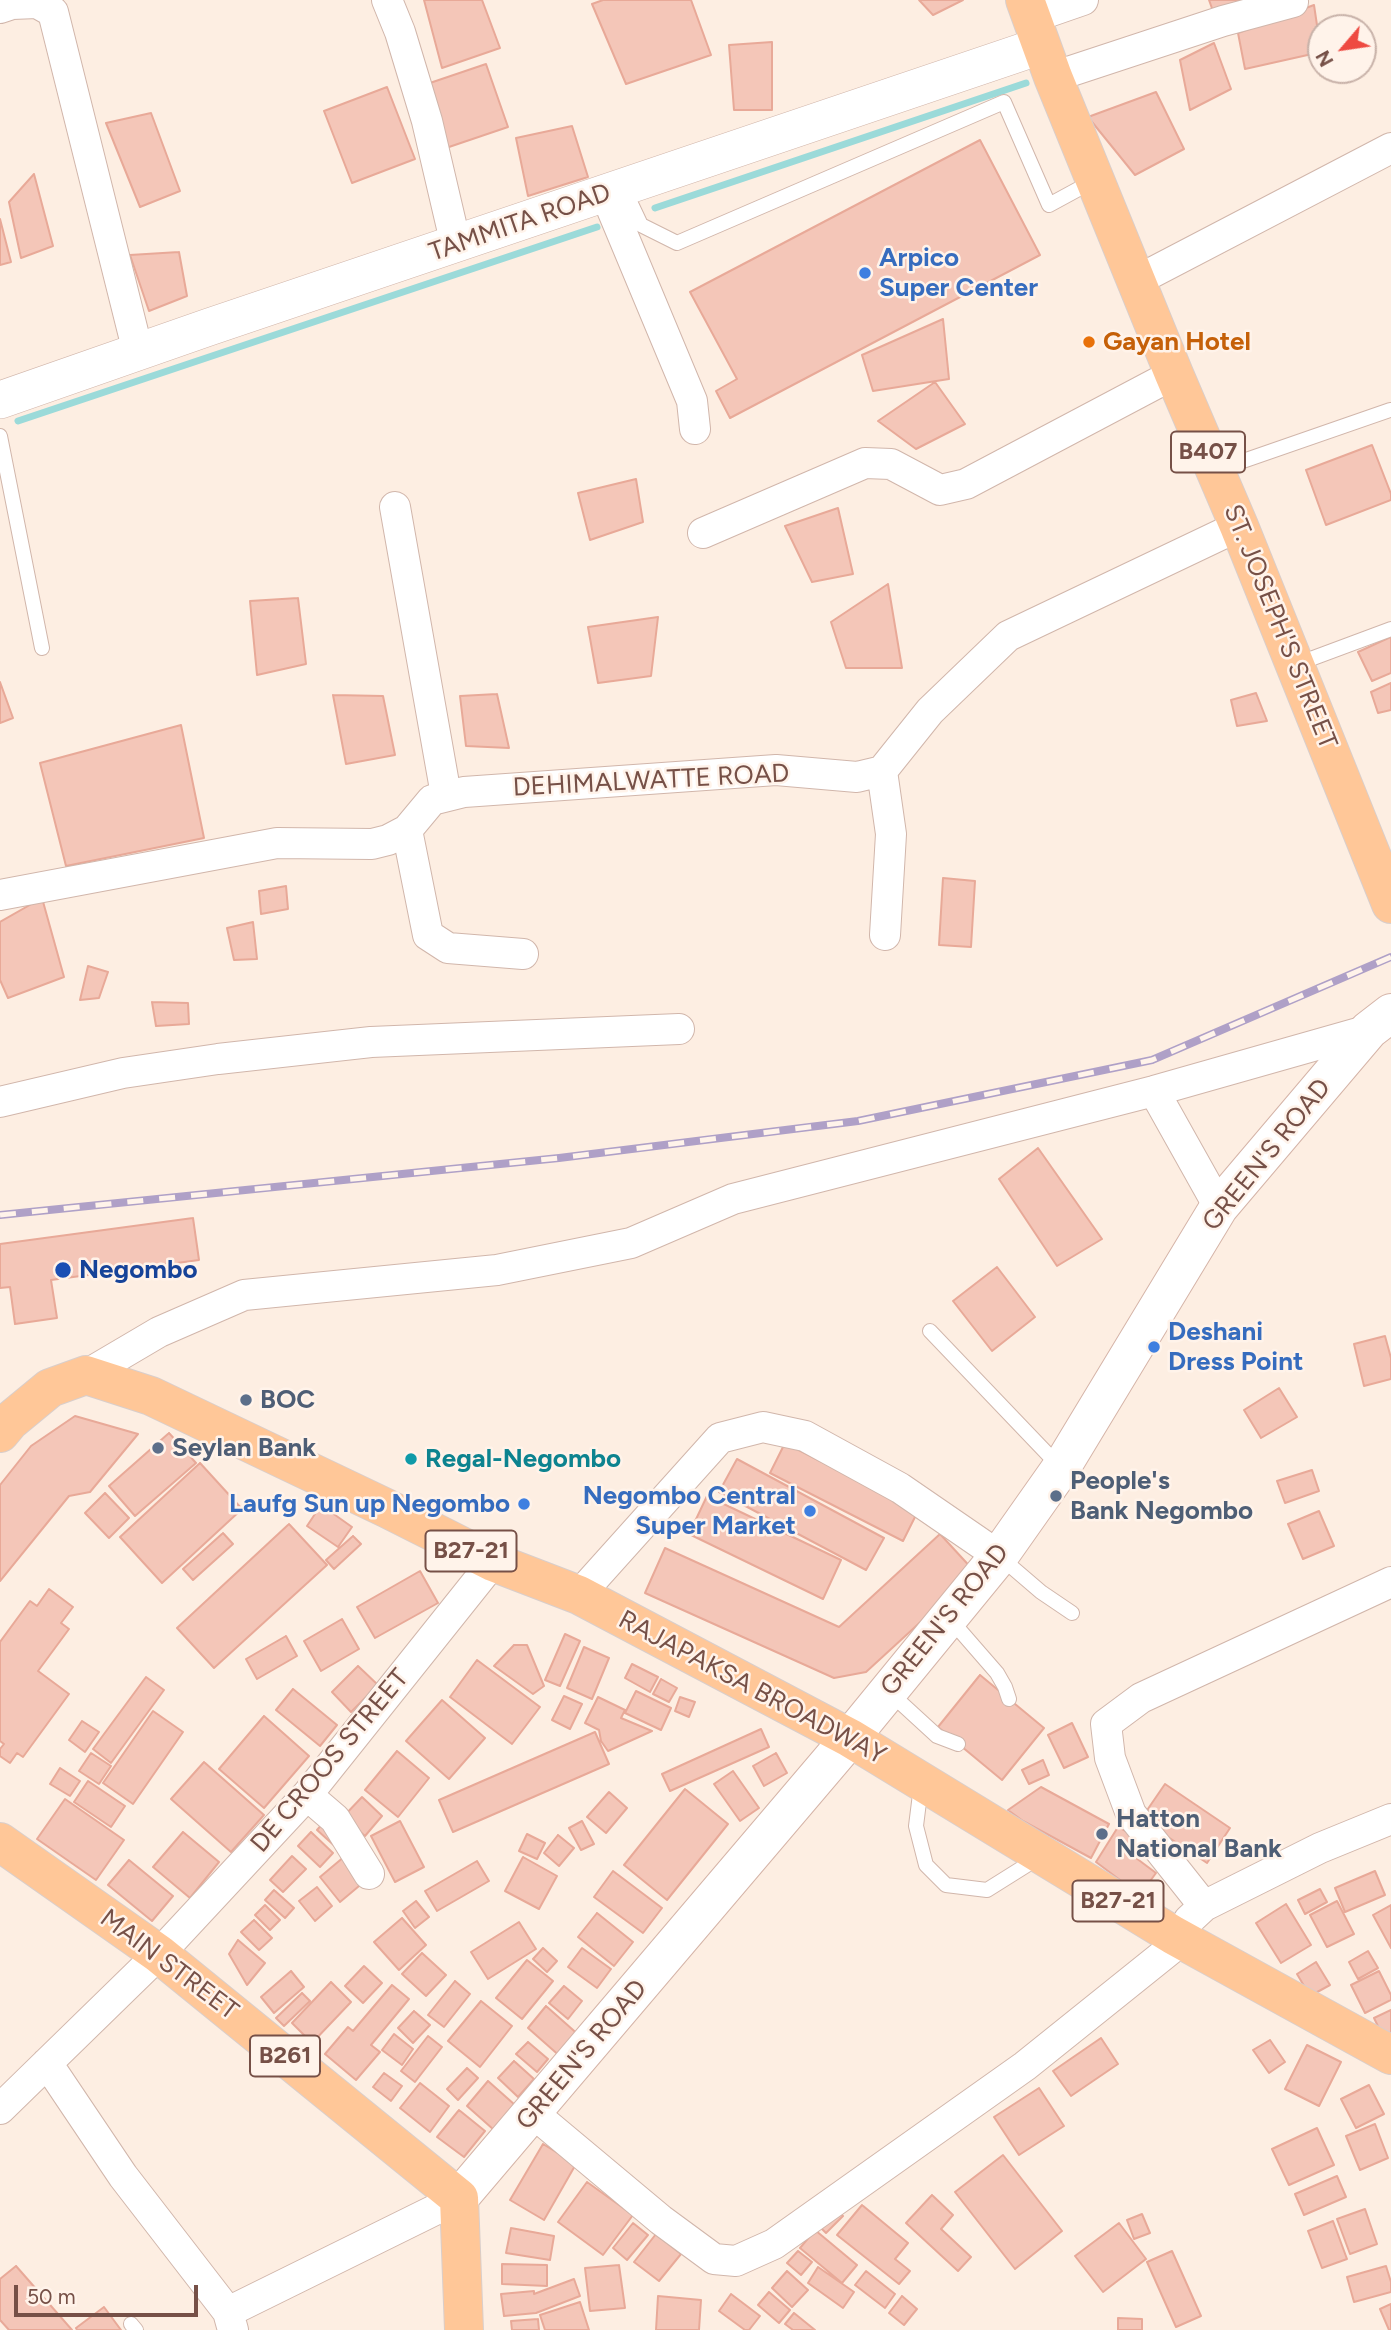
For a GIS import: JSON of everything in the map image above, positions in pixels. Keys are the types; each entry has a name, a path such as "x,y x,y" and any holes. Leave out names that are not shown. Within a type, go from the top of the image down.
{"main road":[{"name":"ST. JOSEPH'S STREET","path":"1037,36 1174,374 1240,526 1391,904"},
{"name":"GREEN'S ROAD","path":"459,2198 850,1738 999,1556 1061,1468 1219,1208 1380,1022"},
{"path":"0,1433 10,1421 51,1388 86,1375"},
{"name":"RAJAPAKSA BROADWAY","path":"86,1375 151,1396 386,1507 494,1562 579,1595 850,1738 1177,1937 1391,2054"},
{"name":"MAIN STREET","path":"0,1842 159,1954 459,2198"},
{"path":"459,2198 464,2330"}],"street":[{"path":"387,0 400,32 427,121 456,245"},
{"path":"1037,36 1083,0"},
{"path":"1037,36 1223,21 1293,2"},
{"path":"0,8 12,4 37,4 53,12 138,352"},
{"name":"TAMMITA ROAD","path":"0,400 615,192 1037,36"},
{"path":"1136,281 1391,148"},
{"path":"615,192 692,401 695,429"},
{"path":"703,533 865,463 891,464 940,490 966,484 1174,374"},
{"path":"0,895 276,843 372,844 388,840 407,830 432,800 446,795 395,508"},
{"path":"885,935 891,834 881,771 930,711 1008,636 1240,526"},
{"name":"DEHIMALWATTE ROAD","path":"446,795 776,770 857,777 881,771"},
{"path":"407,830 428,935 448,948 523,954"},
{"path":"86,1375 159,1332 244,1295 497,1270 631,1243 733,1199 1154,1091 1380,1022"},
{"path":"0,1102 124,1073 218,1059 371,1042 679,1029"},
{"path":"1154,1091 1219,1208"},
{"path":"579,1595 720,1438 763,1427 805,1436 900,1488 999,1556"},
{"name":"DE CROOS STREET","path":"0,2109 159,1954 307,1795 494,1562"},
{"path":"1204,1906 1131,1814 1110,1758 1106,1724 1141,1698 1391,1581"},
{"path":"307,1795 335,1819 369,1874"},
{"path":"533,2113 662,2220 714,2259 736,2261 774,2244 1025,2066 1177,1937 1204,1906 1320,1848 1391,1819"},
{"path":"47,2063 123,2176 230,2321 459,2198"}],"lane":[{"path":"615,192 641,225 677,243 1004,102 1049,205 1095,180"},
{"path":"1216,471 1390,410"},
{"path":"0,436 42,648"},
{"path":"1295,665 1391,629"},
{"path":"930,1331 1061,1468"},
{"path":"999,1556 1041,1592 1072,1613"},
{"path":"949,1617 997,1674 1006,1687 1009,1699"},
{"path":"888,1691 937,1736 958,1744"},
{"path":"922,1781 916,1826 926,1865 946,1885 987,1890 1042,1855"}],"building":[{"path":"424,0 482,0 500,48 442,68"},
{"path":"603,0 691,0 711,55 626,84 592,4"},
{"path":"919,0 963,0 933,15"},
{"path":"1209,0 1253,0 1214,14"},
{"path":"1314,5 1315,14 1307,14 1307,55 1245,69 1238,33"},
{"path":"772,42 772,110 734,110 729,45"},
{"path":"1214,43 1231,89 1190,110 1180,60"},
{"path":"486,64 508,127 446,148 424,85"},
{"path":"387,87 415,159 352,183 324,111"},
{"path":"1156,92 1184,149 1135,175 1088,117"},
{"path":"151,113 180,191 140,207 106,123"},
{"path":"572,126 588,177 528,196 516,138"},
{"name":"Arpico Super Center","path":"980,140 1040,255 730,418 716,391 737,379 690,292"},
{"path":"34,174 53,246 21,258 9,202"},
{"path":"0,219 11,262 0,265"},
{"path":"179,252 187,296 149,311 130,255"},
{"path":"943,319 949,379 873,391 862,355"},
{"path":"935,382 965,424 916,449 878,421"},
{"path":"1372,445 1391,500 1326,525 1306,470"},
{"path":"636,479 643,522 590,540 578,493"},
{"path":"838,508 853,574 812,582 785,526"},
{"path":"888,584 902,668 846,668 831,622"},
{"path":"298,598 306,664 257,675 250,601"},
{"path":"658,617 651,676 598,683 588,627"},
{"path":"1391,637 1391,673 1372,681 1358,652"},
{"path":"0,682 13,718 0,723"},
{"path":"1391,683 1391,710 1378,713 1371,692"},
{"path":"1256,693 1267,721 1237,726 1231,700"},
{"path":"497,694 509,748 466,746 460,696"},
{"path":"333,695 383,696 395,755 346,764"},
{"path":"181,725 204,838 66,866 40,763"},
{"path":"943,878 975,881 971,947 939,945"},
{"path":"286,886 288,909 261,914 259,891"},
{"path":"42,898 64,977 8,998 0,980 0,922"},
{"path":"253,922 257,959 234,960 227,928"},
{"path":"88,966 108,972 99,998 80,1000"},
{"path":"152,1002 188,1003 189,1024 156,1026"},
{"path":"1038,1148 1102,1239 1057,1266 999,1179"},
{"name":"Negombo","path":"193,1218 199,1260 51,1280 57,1318 15,1324 10,1287 0,1288 0,1244"},
{"path":"997,1267 1035,1317 992,1351 953,1301"},
{"path":"1385,1336 1391,1358 1391,1379 1364,1386 1354,1344"},
{"path":"1279,1388 1297,1417 1261,1438 1244,1410"},
{"path":"75,1416 138,1434 90,1492 69,1496 0,1581 0,1485 31,1446"},
{"path":"169,1433 196,1463 135,1516 109,1486"},
{"path":"785,1443 918,1511 903,1541 770,1473"},
{"path":"737,1459 884,1538 866,1570 719,1492"},
{"path":"200,1463 242,1509 162,1583 120,1537"},
{"path":"1312,1470 1319,1491 1285,1503 1277,1481"},
{"path":"105,1493 129,1518 109,1538 85,1513"},
{"path":"707,1496 841,1560 823,1599 689,1534"},
{"path":"321,1505 352,1527 338,1547 307,1526"},
{"path":"1319,1511 1334,1546 1303,1559 1288,1524"},
{"path":"289,1524 327,1565 214,1668 177,1628"},
{"path":"223,1533 233,1544 193,1580 183,1569"},
{"path":"940,1534 975,1572 866,1672 834,1678 645,1593 665,1548 839,1627"},
{"path":"353,1536 361,1544 334,1569 326,1560"},
{"path":"420,1571 438,1603 375,1638 357,1607"},
{"path":"49,1589 73,1607 61,1623 69,1629 38,1671 69,1694 23,1757 17,1753 10,1763 0,1756 0,1749 4,1744 0,1741 0,1642 30,1601 37,1606"},
{"path":"342,1619 359,1649 321,1671 304,1641"},
{"path":"565,1634 580,1641 560,1686 545,1680"},
{"path":"286,1636 297,1656 257,1679 246,1659"},
{"path":"514,1645 527,1645 544,1686 533,1694 494,1666"},
{"path":"584,1647 609,1658 592,1699 567,1688"},
{"path":"477,1660 540,1707 512,1744 450,1697"},
{"path":"632,1664 658,1677 650,1692 625,1678"},
{"path":"358,1666 378,1685 351,1712 332,1692"},
{"path":"980,1675 1044,1728 1002,1780 938,1727"},
{"path":"146,1677 164,1690 111,1763 93,1749"},
{"path":"661,1679 677,1688 669,1702 653,1694"},
{"path":"293,1689 337,1725 320,1746 276,1710"},
{"path":"636,1691 671,1708 661,1730 625,1713"},
{"path":"564,1696 582,1704 570,1729 552,1720"},
{"path":"598,1697 625,1710 621,1718 652,1731 608,1751 601,1741 599,1730 585,1723"},
{"path":"680,1697 695,1702 689,1717 675,1711"},
{"path":"442,1700 485,1738 449,1779 406,1741"},
{"path":"153,1711 183,1732 133,1804 103,1783"},
{"path":"264,1716 309,1756 264,1808 219,1769"},
{"path":"82,1721 99,1732 85,1752 69,1740"},
{"path":"1072,1723 1088,1757 1064,1768 1048,1735"},
{"path":"761,1729 769,1747 670,1791 662,1774"},
{"path":"595,1732 609,1764 453,1832 439,1800"},
{"path":"397,1751 429,1778 398,1817 365,1790"},
{"path":"91,1753 111,1766 99,1784 79,1771"},
{"path":"776,1753 787,1773 764,1786 753,1766"},
{"path":"1043,1760 1049,1775 1029,1784 1022,1770"},
{"path":"204,1762 264,1815 231,1852 171,1799"},
{"path":"60,1768 80,1781 70,1796 50,1784"},
{"path":"733,1771 759,1808 740,1821 714,1784"},
{"path":"88,1781 125,1806 111,1827 74,1802"},
{"path":"1165,1784 1230,1828 1207,1863 1141,1819"},
{"path":"1041,1787 1109,1824 1091,1858 1008,1810"},
{"path":"685,1789 728,1824 667,1900 624,1865"},
{"path":"609,1792 627,1808 606,1833 587,1817"},
{"path":"362,1797 382,1816 365,1836 343,1817"},
{"path":"65,1799 124,1840 96,1880 37,1839"},
{"path":"400,1821 424,1867 395,1882 371,1836"},
{"path":"582,1821 594,1844 581,1850 569,1828"},
{"path":"324,1822 338,1849 317,1830"},
{"path":"1118,1827 1145,1842 1136,1858 1156,1873 1140,1895 1096,1862"},
{"path":"183,1832 219,1862 190,1898 153,1867"},
{"path":"311,1832 333,1853 320,1867 298,1846"},
{"path":"527,1834 545,1843 537,1859 519,1851"},
{"path":"558,1835 574,1848 559,1866 544,1853"},
{"path":"292,1856 306,1869 283,1892 270,1880"},
{"path":"345,1856 365,1881 340,1902 320,1877"},
{"path":"523,1857 557,1876 539,1909 505,1891"},
{"path":"129,1860 173,1896 152,1921 108,1885"},
{"path":"477,1861 489,1881 437,1911 425,1891"},
{"path":"613,1871 662,1908 643,1933 594,1897"},
{"path":"1375,1871 1385,1895 1345,1912 1335,1888"},
{"path":"317,1887 332,1906 315,1921 299,1901"},
{"path":"1320,1889 1327,1902 1305,1914 1298,1900"},
{"path":"274,1890 294,1908 285,1918 265,1900"},
{"path":"416,1901 429,1917 415,1928 403,1911"},
{"path":"1337,1901 1354,1934 1327,1947 1310,1915"},
{"path":"1286,1904 1311,1945 1281,1963 1256,1923"},
{"path":"265,1905 280,1920 270,1930 255,1915"},
{"path":"1391,1905 1391,1948 1373,1915"},
{"path":"597,1913 633,1942 614,1966 578,1937"},
{"path":"402,1918 426,1945 399,1970 374,1942"},
{"path":"254,1920 272,1938 259,1950 241,1932"},
{"path":"519,1922 536,1949 488,1979 471,1952"},
{"path":"238,1940 265,1963 247,1985 229,1954"},
{"path":"543,1948 557,1961 547,1972 533,1959"},
{"path":"582,1948 611,1969 597,1988 568,1967"},
{"path":"1368,1951 1378,1968 1358,1979 1349,1962"},
{"path":"422,1953 446,1975 426,1996 402,1974"},
{"path":"527,1960 553,1981 522,2019 496,1998"},
{"path":"1316,1962 1330,1985 1310,1996 1297,1974"},
{"path":"364,1966 382,1983 363,2003 345,1986"},
{"path":"291,1971 304,1987 274,2013 261,1997"},
{"path":"1379,1971 1391,2000 1365,2013 1351,1985"},
{"path":"455,1981 470,1994 444,2027 428,2015"},
{"path":"331,1982 351,2002 312,2043 292,2023"},
{"path":"392,1985 409,1999 371,2045 380,2052 356,2080 325,2054 348,2027 353,2031"},
{"path":"564,1986 582,2001 568,2019 549,2003"},
{"path":"302,1993 310,2001 284,2026 276,2018"},
{"path":"481,2001 512,2026 480,2067 448,2041"},
{"path":"546,2006 581,2037 562,2058 528,2028"},
{"path":"1391,2010 1391,2045 1388,2047 1374,2018"},
{"path":"414,2011 430,2025 413,2043 398,2028"},
{"path":"394,2034 413,2049 402,2065 382,2050"},
{"path":"428,2036 442,2047 415,2082 401,2071"},
{"path":"1101,2038 1118,2064 1071,2096 1053,2071"},
{"path":"1270,2040 1285,2062 1269,2073 1253,2050"},
{"path":"528,2042 548,2059 537,2072 516,2054"},
{"path":"1307,2045 1341,2062 1319,2106 1285,2089"},
{"path":"514,2061 534,2079 518,2097 498,2078"},
{"path":"467,2068 478,2078 458,2100 447,2089"},
{"path":"384,2073 402,2086 391,2101 373,2087"},
{"path":"488,2081 515,2105 494,2130 467,2106"},
{"path":"420,2083 449,2106 430,2132 400,2108"},
{"path":"1369,2085 1384,2114 1356,2128 1341,2099"},
{"path":"1039,2088 1064,2126 1019,2155 994,2117"},
{"path":"459,2110 485,2131 464,2157 437,2137"},
{"path":"1375,2124 1388,2158 1360,2170 1346,2136"},
{"path":"1317,2128 1334,2165 1289,2185 1272,2149"},
{"path":"543,2144 576,2164 544,2220 510,2200"},
{"path":"1003,2155 1062,2231 1015,2269 955,2192"},
{"path":"1337,2176 1346,2197 1304,2215 1295,2194"},
{"path":"587,2182 633,2215 603,2255 558,2222"},
{"path":"932,2195 953,2215 941,2229 971,2257 958,2271 906,2223"},
{"path":"862,2205 908,2243 895,2259 910,2271 899,2284 837,2235"},
{"path":"832,2207 843,2216 826,2233 816,2223"},
{"path":"1365,2209 1377,2244 1350,2254 1337,2219"},
{"path":"1142,2214 1150,2233 1134,2239 1127,2220"},
{"path":"1333,2221 1347,2259 1322,2268 1308,2231"},
{"path":"633,2223 648,2235 627,2260 613,2248"},
{"path":"1119,2223 1146,2259 1103,2292 1075,2256"},
{"path":"511,2228 554,2236 550,2260 506,2253"},
{"path":"815,2230 857,2265 842,2283 800,2248"},
{"path":"656,2234 681,2254 659,2281 634,2262"},
{"path":"798,2251 812,2262 801,2275 787,2263"},
{"path":"1172,2251 1201,2316 1176,2327 1147,2262"},
{"path":"502,2264 547,2265 547,2286 502,2284"},
{"path":"619,2265 625,2308 590,2311 585,2268"},
{"path":"16,2266 72,2330 9,2330 0,2320 0,2279"},
{"path":"1386,2266 1391,2292 1354,2302 1347,2277"},
{"path":"818,2267 854,2292 843,2308 808,2283"},
{"path":"787,2271 808,2290 792,2307 772,2288"},
{"path":"866,2271 895,2294 885,2308 855,2285"},
{"path":"574,2279 580,2296 536,2313 504,2316 501,2294 534,2291 534,2294"},
{"path":"769,2292 790,2310 779,2323 758,2305"},
{"path":"731,2294 760,2316 749,2330 745,2330 719,2311"},
{"path":"658,2296 701,2300 699,2330 656,2330"},
{"path":"902,2296 917,2309 904,2325 889,2313"},
{"path":"580,2302 589,2330 545,2330 540,2315"},
{"path":"1391,2304 1391,2330 1389,2330 1380,2309"},
{"path":"104,2307 121,2330 77,2330 76,2328"},
{"path":"794,2313 815,2330 793,2330 785,2324"},
{"path":"1118,2318 1142,2319 1142,2330 1118,2330"},
{"path":"538,2319 539,2330 512,2330 511,2321"}],"waterway":[{"path":"655,208 1026,83"},
{"path":"18,421 597,227"}],"railway":[{"path":"0,1215 559,1158 858,1121 1152,1060 1391,957"}],"place":[{"name":"Arpico Super Center","path":"865,273"},
{"name":"Gayan Hotel","path":"1089,342"},
{"name":"Negombo","path":"63,1270"},
{"name":"Deshani Dress Point","path":"1154,1347"},
{"name":"BOC","path":"246,1400"},
{"name":"Seylan Bank","path":"158,1448"},
{"name":"Regal-Negombo","path":"411,1459"},
{"name":"People's Bank Negombo","path":"1056,1496"},
{"name":"Laufg Sun up Negombo","path":"524,1504"},
{"name":"Negombo Central Super Market","path":"810,1511"},
{"name":"Hatton National Bank","path":"1102,1834"}]}
